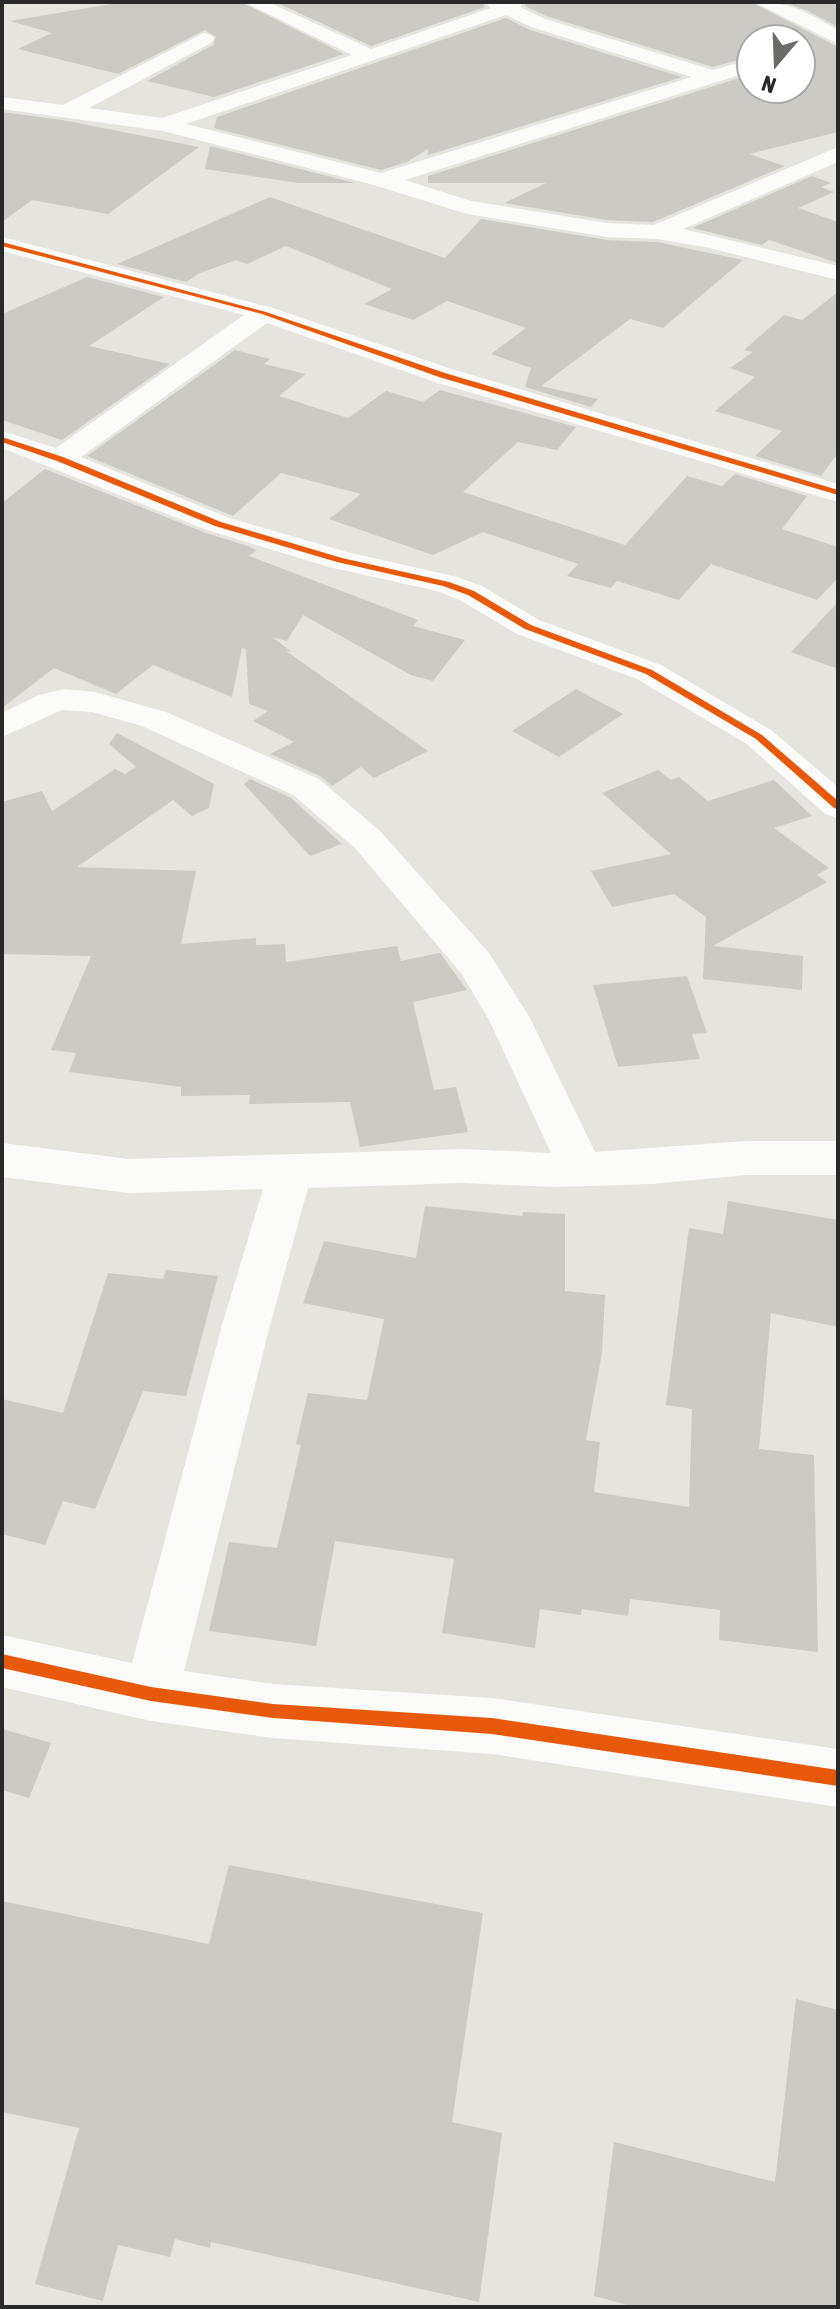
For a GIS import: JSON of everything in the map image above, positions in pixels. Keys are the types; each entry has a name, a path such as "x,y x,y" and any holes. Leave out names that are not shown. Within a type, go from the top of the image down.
{"street":[{"path":"253,2 369,55"},
{"path":"763,2 797,15 838,40"},
{"path":"163,125 369,55 505,4 538,23 710,76"},
{"path":"66,112 204,39"},
{"path":"816,47 838,40"},
{"path":"382,180 736,69"},
{"path":"2,103 163,125 382,180 467,207 607,230 657,232 705,240 838,273"},
{"path":"657,232 838,154"},
{"path":"2,244 264,313 442,375 838,493"},
{"path":"60,459 264,313"},
{"path":"2,439 60,459 218,524 340,560 446,584 471,593 528,627 649,672 759,737 838,806"},
{"path":"2,727 51,702 64,699 95,702 154,719 306,787 367,839 475,963 509,1018 581,1169"},
{"path":"2,1160 129,1176 463,1166 581,1169 653,1167 746,1158 838,1158"},
{"path":"151,1694 238,1355 290,1173"},
{"path":"2,1661 151,1694 273,1711 492,1726 838,1778"}],"building":[{"path":"123,2 241,2 344,54 214,97 147,81 213,45 216,37 205,30 118,74 18,49 52,33 10,21"},
{"path":"275,2 482,2 485,7 371,46"},
{"path":"527,2 751,2 794,24 736,24 736,61 713,67 546,16 525,6"},
{"path":"784,2 838,2 838,27 808,11"},
{"path":"506,18 530,30 682,77 428,155 428,149 407,162 381,170 214,128 217,117"},
{"path":"816,36 838,47 838,132 749,154 785,166 653,222 607,220 504,203 546,183 428,183 428,176 736,79 736,104 816,104"},
{"path":"2,112 62,120 199,147 108,214 32,200 2,222"},
{"path":"210,146 355,183 298,183 205,169"},
{"path":"812,176 831,183 821,187 834,192 798,208 838,222 838,263 769,240 762,245 692,228"},
{"path":"270,197 445,258 481,219 607,240 657,242 743,260 663,328 630,319 541,386 598,399 591,407 525,387 531,368 491,354 526,328 447,301 413,320 364,304 392,289 286,246 247,264 236,260 200,273 186,282 117,264"},
{"path":"87,277 164,297 89,346 170,364 62,440 2,420 2,314"},
{"path":"838,292 838,453 821,476 755,456 782,431 715,411 755,377 730,368 753,352 744,350 784,315 802,320"},
{"path":"235,350 270,359 264,364 306,374 279,396 348,418 386,391 423,402 440,390 576,427 557,450 518,442 463,492 625,545 687,476 722,486 735,474 807,496 782,529 838,547 838,578 817,600 711,564 679,600 617,581 611,588 567,576 578,564 483,532 433,555 329,519 361,494 281,473 233,516 87,456"},
{"path":"45,469 257,550 249,556 418,620 413,626 465,640 433,681 411,675 303,615 287,641 272,637 292,652 286,651 428,751 374,778 361,767 332,786 320,776 270,754 294,742 253,721 268,711 249,704 246,649 242,648 232,697 153,665 116,694 54,668 2,708 2,503"},
{"path":"838,602 838,669 791,652"},
{"path":"576,689 623,714 559,757 512,731"},
{"path":"117,733 214,784 209,808 192,816 173,800 77,867 196,871 181,944 256,938 256,945 285,944 286,962 397,946 401,961 440,953 467,990 413,1002 434,1090 456,1087 468,1132 360,1147 350,1102 249,1104 250,1095 181,1096 181,1087 69,1072 76,1053 51,1050 91,956 2,954 2,802 42,791 52,811 115,769 125,774 136,767 109,744"},
{"path":"658,770 671,780 679,777 708,801 774,780 812,816 774,828 829,868 817,875 827,882 713,946 803,956 802,990 703,979 706,917 674,894 612,907 591,871 671,854 602,793"},
{"path":"250,779 291,798 342,844 310,856 244,784"},
{"path":"687,976 707,1033 692,1034 700,1059 618,1067 593,985"},
{"path":"728,1201 838,1220 838,1327 771,1313 759,1449 814,1455 818,1652 719,1640 720,1610 630,1599 628,1616 582,1609 581,1615 540,1609 535,1648 442,1633 454,1559 335,1541 316,1646 209,1631 229,1542 277,1548 301,1445 296,1444 308,1393 367,1400 384,1319 303,1303 324,1241 416,1258 425,1206 522,1216 523,1212 565,1214 565,1291 605,1295 602,1353 586,1440 600,1442 594,1492 689,1507 692,1409 666,1405 689,1228 723,1234"},
{"path":"166,1270 218,1276 186,1396 143,1391 95,1509 63,1501 45,1545 2,1534 2,1399 63,1413 108,1273 163,1279"},
{"path":"2,1729 51,1743 29,1798 2,1790"},
{"path":"229,1865 483,1913 452,2122 502,2133 479,2302 211,2242 210,2248 175,2239 170,2257 118,2245 103,2301 35,2284 79,2128 2,2112 2,1901 209,1944"},
{"path":"796,1999 838,2010 838,2307 635,2307 594,2296 614,2142 775,2182"}],"cycle path":[{"path":"2,244 264,313 442,375 838,493"},
{"path":"2,439 60,459 218,524 340,560 446,584 471,593 528,627 649,672 759,737 838,806"},
{"path":"2,1661 151,1694 273,1711 492,1726 838,1778"}]}
